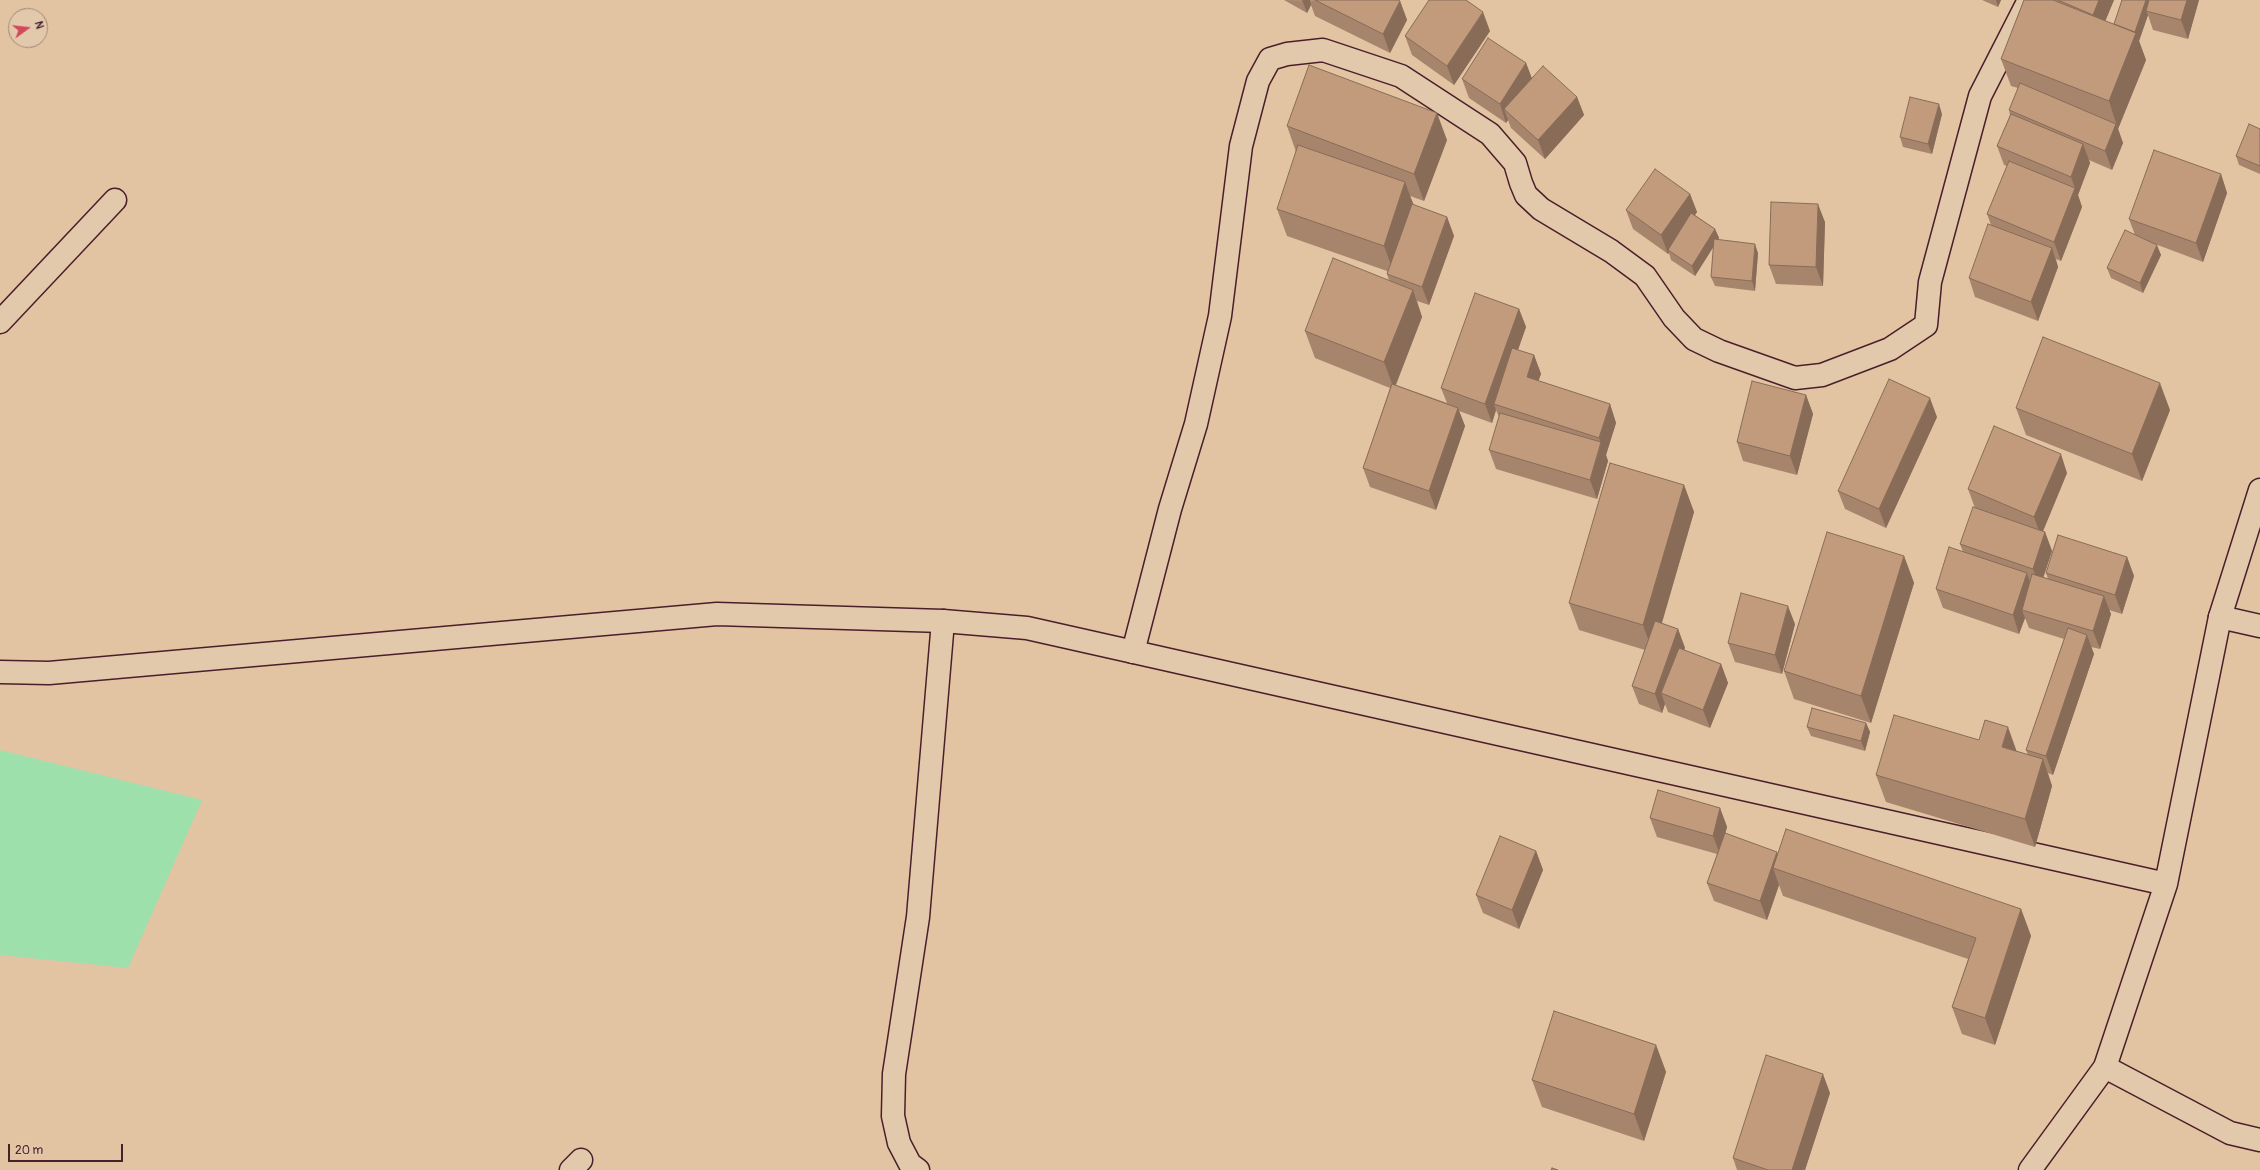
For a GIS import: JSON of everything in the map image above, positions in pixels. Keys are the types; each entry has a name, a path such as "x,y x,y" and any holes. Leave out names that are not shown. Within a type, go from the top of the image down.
{"street":[{"path":"1133,652 1170,510 1196,424 1220,316 1241,146 1258,81 1270,59 1287,54 1323,50 1401,76 1490,134 1515,163 1520,183 1526,195 1541,209 1611,251 1645,276 1674,318 1694,339 1718,350 1795,378 1822,375 1890,349 1926,325 1930,282 1980,96 2029,0"},
{"path":"0,322 115,200"},
{"path":"2030,1170 2105,1067 2166,884 2220,618 2260,490"},
{"path":"0,672 48,673 717,614 943,621 1027,628 2166,884"},
{"path":"2220,618 2260,626"},
{"path":"918,1170 910,1164 898,1136 893,1116 894,1074 918,917 943,621"},
{"path":"2105,1067 2230,1134 2260,1140"}],"green space":[{"path":"0,750 202,800 128,968 0,955"}],"building":[{"path":"1315,0 1398,0 1400,1 1383,34"},
{"path":"1429,0 1466,0 1483,12 1447,66 1405,36"},
{"path":"2024,0 2053,0 2136,33 2109,101 2001,59"},
{"path":"2058,0 2099,0 2093,15"},
{"path":"2122,0 2146,0 2135,32 2114,24"},
{"path":"2149,0 2187,0 2181,20 2146,11"},
{"path":"1488,38 1526,63 1500,104 1462,79"},
{"path":"1309,65 1437,113 1414,174 1287,126"},
{"path":"1543,66 1577,97 1538,140 1504,109"},
{"path":"2020,83 2116,124 2105,151 2009,110"},
{"path":"1910,97 1939,104 1928,144 1900,137"},
{"path":"2011,114 2083,144 2071,177 1997,146"},
{"path":"2249,124 2260,129 2260,166 2236,156"},
{"path":"1298,145 1405,182 1384,246 1277,209"},
{"path":"2154,150 2221,174 2196,243 2129,219"},
{"path":"2009,161 2075,188 2054,242 1987,214"},
{"path":"1655,169 1690,194 1661,235 1626,210"},
{"path":"1771,202 1818,204 1816,267 1769,265"},
{"path":"1412,204 1447,217 1422,287 1387,274"},
{"path":"1691,213 1715,229 1692,266 1668,250"},
{"path":"1988,224 2052,248 2031,302 1969,278"},
{"path":"2125,230 2157,245 2140,283 2107,268"},
{"path":"1714,239 1755,244 1752,281 1711,277"},
{"path":"1333,258 1413,290 1384,362 1305,331"},
{"path":"1475,293 1519,309 1485,404 1441,388"},
{"path":"2043,337 2160,383 2132,454 2016,408"},
{"path":"1512,348 1534,355 1527,377 1610,404 1599,438 1494,404"},
{"path":"1889,379 1930,398 1879,509 1838,491"},
{"path":"1752,381 1806,395 1790,456 1737,442"},
{"path":"1392,384 1458,408 1429,491 1363,468"},
{"path":"1500,413 1601,442 1590,480 1489,450"},
{"path":"1994,426 2061,454 2034,517 1968,489"},
{"path":"1610,463 1684,485 1643,625 1569,603"},
{"path":"1973,507 2045,532 2033,569 1960,544"},
{"path":"1827,532 1904,556 1861,696 1784,671"},
{"path":"2058,535 2127,557 2115,595 2046,573"},
{"path":"1949,547 2027,573 2013,615 1936,589"},
{"path":"2032,574 2104,596 2093,631 2022,610"},
{"path":"1741,593 1788,606 1775,655 1728,643"},
{"path":"1655,621 1678,629 1655,694 1632,686"},
{"path":"2068,628 2087,635 2046,756 2026,750"},
{"path":"1679,648 1721,664 1703,710 1661,693"},
{"path":"1812,708 1866,723 1861,741 1807,727"},
{"path":"1894,715 1979,740 1985,720 2008,727 2002,747 2043,759 2025,819 1876,775"},
{"path":"1658,790 1720,808 1713,836 1650,818"},
{"path":"1786,829 2021,909 1985,1018 1952,1007 1976,938 1773,868"},
{"path":"1725,833 1777,852 1760,901 1707,883"},
{"path":"1500,836 1536,851 1512,910 1476,895"},
{"path":"1554,1011 1656,1045 1634,1114 1532,1080"},
{"path":"1766,1055 1823,1074 1792,1170 1768,1170 1733,1158"}]}
